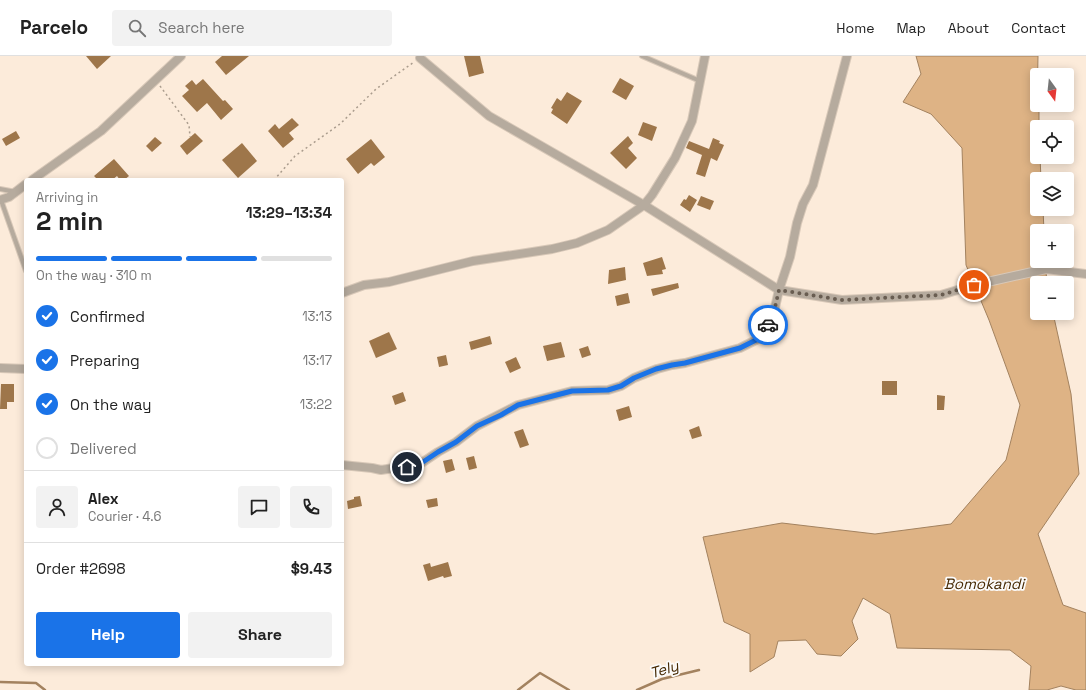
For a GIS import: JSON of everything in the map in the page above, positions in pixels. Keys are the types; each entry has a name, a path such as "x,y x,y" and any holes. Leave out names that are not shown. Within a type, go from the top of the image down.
{"street":[{"path":"35,178 101,131 181,56"},
{"path":"344,291 364,285 389,282 472,261 531,253 577,243 608,230 644,205 660,183 675,158 692,121 705,56"},
{"path":"344,465 381,470 420,464 456,442 477,426 518,405 572,391 608,390 621,386 634,378 656,369 685,363 740,348 758,339 767,330 773,316 779,290 790,257 795,229 802,204 813,185 847,56"},
{"path":"420,57 489,116 644,205 779,290 842,300 941,295 974,285 1046,269 1086,274"},
{"path":"0,200 9,197 24,186"},
{"path":"0,368 24,369"}],"lane":[{"path":"642,56 700,81"},
{"path":"0,189 16,192"},
{"path":"0,200 24,266"}],"path":[{"path":"276,178 295,156 340,124 376,89 420,57"},
{"path":"156,79 189,125 190,137"}],"water":[{"name":"Bomokandi","path":"916,56 1038,56 1038,68 1030,68 1030,112 1039,112 1039,120 1030,120 1030,164 1040,164 1041,172 1030,172 1030,216 1043,216 1044,224 1030,224 1030,268 1046,268 1046,276 1030,276 1030,320 1055,320 1071,394 1079,474 1038,534 1063,605 1086,613 1086,690 1076,690 1061,686 1047,690 1029,690 1031,666 1010,650 897,648 890,614 863,598 852,621 858,639 841,656 817,654 806,640 778,641 774,657 750,672 750,634 724,622 703,537 782,523 875,534 951,524 1006,460 1020,405 989,320 966,265 962,148 931,114 903,102 921,74"}],"building":[{"path":"86,56 111,56 97,69"},
{"path":"222,56 249,56 226,75 215,62"},
{"path":"464,56 480,56 484,73 469,77"},
{"path":"620,78 634,86 626,100 612,92"},
{"path":"203,79 223,101 225,100 233,109 221,120 207,103 197,112 182,96 189,90 185,86 192,80 196,85"},
{"path":"567,92 582,101 567,124 551,113 553,109 551,108 557,98 561,101"},
{"path":"292,118 299,125 289,133 294,139 283,148 268,131 275,124 279,129"},
{"path":"643,122 657,127 652,141 638,135"},
{"path":"16,131 20,138 6,146 2,139"},
{"path":"195,133 203,141 187,155 180,146"},
{"path":"628,136 633,143 628,148 637,158 626,169 610,153"},
{"path":"155,137 162,143 152,152 146,146"},
{"path":"713,138 720,141 719,143 724,145 717,161 711,158 705,177 696,174 702,155 686,148 689,141 709,149"},
{"path":"371,139 385,157 374,166 371,163 358,174 346,159"},
{"path":"242,143 257,161 238,178 222,160"},
{"path":"114,159 129,176 126,178 118,178 117,176 114,178 96,178 94,176"},
{"path":"689,195 697,200 690,212 680,205"},
{"path":"701,196 714,201 710,210 697,205"},
{"path":"662,257 666,269 662,270 663,274 647,276 643,263"},
{"path":"625,267 626,280 608,284 609,270"},
{"path":"678,283 679,288 653,296 651,289"},
{"path":"628,293 630,303 617,306 615,296"},
{"path":"389,332 397,349 376,358 369,341"},
{"path":"490,336 492,344 471,350 469,342"},
{"path":"561,342 565,357 547,361 543,346"},
{"path":"588,346 591,355 582,358 579,349"},
{"path":"446,355 448,365 439,367 437,357"},
{"path":"516,357 521,368 510,373 505,362"},
{"path":"882,381 897,381 897,395 882,395"},
{"path":"1,384 14,384 14,402 7,402 7,409 0,409"},
{"path":"403,392 406,401 395,405 392,396"},
{"path":"937,395 945,396 944,410 937,410"},
{"path":"629,406 632,417 619,421 616,410"},
{"path":"699,426 702,436 692,439 689,430"},
{"path":"523,429 529,445 520,448 514,432"},
{"path":"474,456 477,468 469,470 466,458"},
{"path":"452,459 455,470 446,473 443,461"},
{"path":"360,496 362,506 348,509 347,501 354,499 354,497"},
{"path":"437,498 438,506 428,508 426,500"},
{"path":"448,562 452,576 444,578 443,576 428,581 423,565 430,563 431,567"}],"waterway":[{"name":"Tely","path":"637,690 662,679 699,670"},
{"name":"Tely","path":"518,690 540,673 569,690"},
{"name":"Tely","path":"0,682 36,683 45,690"}],"way so far":[{"path":"768,325 773,316 779,290 842,300 941,295 974,285"}],"route":[{"path":"407,467 420,464 456,442 477,426 518,405 572,391 608,390 621,386 634,378 656,369 685,363 740,348 758,339 767,330 768,325"}]}
